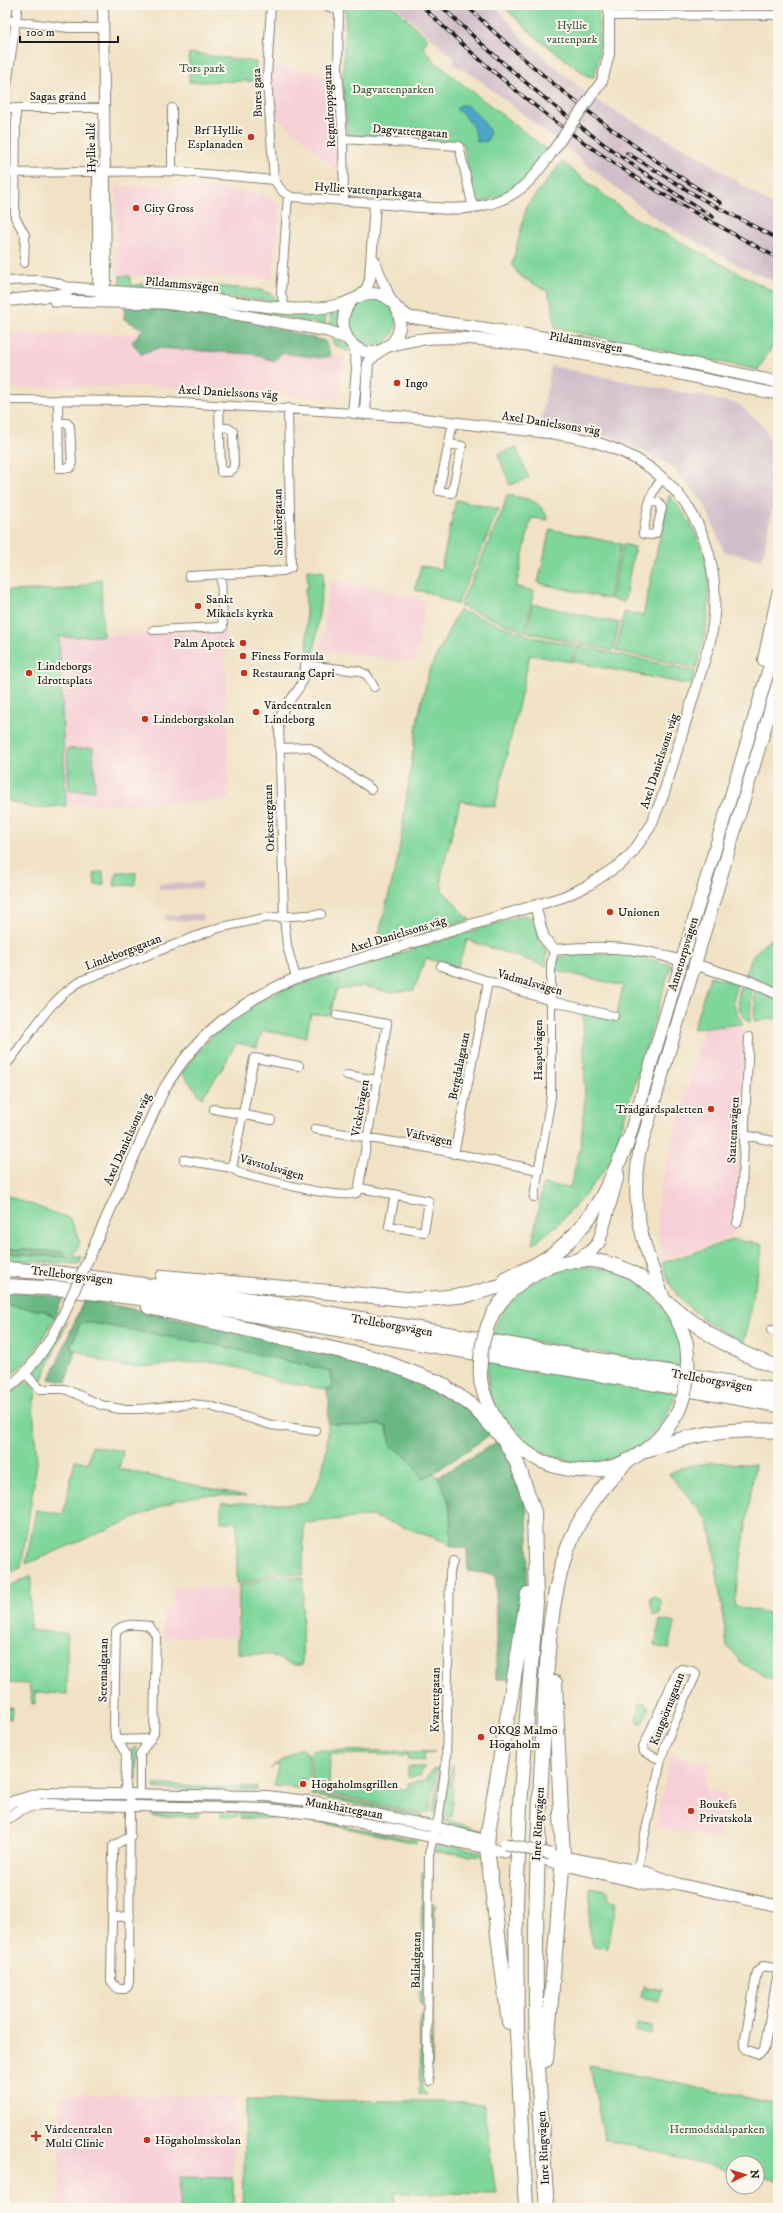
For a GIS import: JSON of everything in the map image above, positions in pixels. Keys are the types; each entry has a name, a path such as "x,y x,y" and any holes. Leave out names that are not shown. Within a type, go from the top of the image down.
{"highway":[{"path":"350,1295 405,1295 454,1292 488,1284 528,1268 561,1247 590,1218 611,1181 628,1140"},
{"path":"64,1274 118,1273 398,1299 438,1299 468,1295 523,1280 548,1267 576,1261 600,1262 623,1268 645,1280 695,1326 718,1341 747,1356 778,1367"},
{"name":"Trelleborgsvägen","path":"5,1269 64,1274 252,1300 778,1391"},
{"path":"521,2132 487,1845 527,1601 534,1512 520,1459 510,1440 490,1411 481,1383 480,1354 482,1340 493,1313 506,1295 523,1280"},
{"path":"12,1286 27,1290 109,1300 175,1313 377,1359 454,1389 477,1404 498,1424"},
{"name":"Trelleborgsvägen","path":"12,1286 65,1289 197,1305 778,1405"},
{"path":"637,1455 664,1433 678,1412 684,1399 689,1371 686,1342 682,1329 666,1300"},
{"path":"436,1381 473,1406 504,1439 517,1463 534,1512"},
{"path":"510,1440 525,1452 541,1461 565,1468 603,1469 666,1443 708,1432 728,1430 778,1431"},
{"name":"Inre Ringvägen","path":"546,2208 536,2005 536,1870 545,1702 552,1630 562,1570 572,1539 591,1501 637,1455"},
{"name":"Inre Ringvägen","path":"526,2208 517,2033 516,1903 520,1805 536,1602 534,1512"},
{"path":"543,2146 556,1859 555,1677 560,1595 572,1539"}],"main road":[{"name":"Pildammsvägen","path":"9,300 66,294 68,288 102,289 201,298 251,306 318,308 376,294 394,304 409,317 536,334 628,350 778,382"},
{"path":"350,342 344,332 342,319 344,312 356,298"},
{"name":"Pildammsvägen","path":"9,300 164,303 202,308 328,331 362,350 384,348 422,339 448,338 486,340 614,359 778,394"},
{"path":"384,348 395,340 400,328 400,315 394,304"},
{"path":"733,788 778,594"},
{"name":"Annetorpsvägen","path":"576,1261 590,1252 600,1242 628,1140 778,638"},
{"name":"Annetorpsvägen","path":"666,1300 645,1249 637,1213 636,1182 639,1153 778,684"},
{"path":"757,756 778,699"},
{"path":"487,1845 778,1906"}],"street":[{"path":"5,100 18,5"},
{"name":"Hyllie allé","path":"99,5 101,172 106,281 102,289 101,302"},
{"name":"Hyllie allé","path":"101,172 103,5"},
{"name":"Bures gata","path":"271,5 267,78 274,180"},
{"name":"Regndroppsgatan","path":"323,5 341,7 338,70 343,140 344,201"},
{"name":"Hyllie vattenparksgata","path":"288,196 344,201 473,208 499,202 520,189 534,176 602,81 609,54 608,5"},
{"path":"609,16 778,15"},
{"path":"5,20 69,28 99,28"},
{"name":"Sagas gränd","path":"5,108 100,108"},
{"name":"Sagas gränd","path":"16,108 15,217 25,235 24,263"},
{"path":"172,108 172,171"},
{"name":"Dagvattengatan","path":"343,140 460,146 473,208"},
{"path":"5,173 172,171 274,180 279,188 288,196 281,293 285,308"},
{"path":"356,298 367,288 370,279 375,203"},
{"path":"372,254 384,289 394,304"},
{"path":"5,281 48,281 61,284 68,288"},
{"path":"350,342 357,368 353,413"},
{"path":"365,414 368,362 384,348"},
{"name":"Axel Danielssons väg","path":"5,400 58,400 288,408 453,423 573,438 606,445 637,460 663,478 684,502 704,538 714,571 716,598 713,628 709,645 678,750 657,813 642,840 633,852 616,867 587,886 535,906 296,978 253,998 222,1019 202,1038 173,1073 164,1089 62,1318 47,1345 25,1373 5,1390"},
{"path":"58,400 58,423 59,468 70,468 72,466 70,426 67,423 58,423"},
{"path":"219,405 221,472 229,472 234,468 233,431 228,428 220,428"},
{"name":"Sminkörgatan","path":"224,574 283,571 291,568 288,408"},
{"path":"449,444 462,446 452,493 439,491 453,423"},
{"path":"650,501 655,486 663,478"},
{"path":"153,630 223,627 224,574 189,576"},
{"name":"Orkestergatan","path":"296,978 287,946 284,917 279,720 287,702 303,683 305,665 359,670 367,675 374,687"},
{"path":"279,748 308,747 371,789"},
{"path":"535,906 544,938 554,950 617,947 646,951 675,959"},
{"name":"Lindeborgsgatan","path":"5,1066 56,1000 68,988 83,980 218,928 244,921 321,914"},
{"name":"Haspelvägen","path":"534,1197 552,1097 551,964 554,950"},
{"name":"Vadmalsvägen","path":"441,966 551,1001 614,1016"},
{"path":"700,966 754,983 778,994"},
{"name":"Bergdalagatan","path":"454,1154 488,982"},
{"name":"Vickelvägen","path":"337,1015 387,1024 358,1191"},
{"name":"Stattenavägen","path":"737,1223 742,1207 744,1135 750,1037"},
{"path":"232,1168 254,1058 299,1066"},
{"path":"347,1076 378,1080"},
{"path":"214,1109 271,1120"},
{"name":"Väftvägen","path":"315,1129 539,1170"},
{"path":"744,1135 778,1142"},
{"name":"Vävstolsvägen","path":"184,1160 232,1168 240,1173 303,1189 395,1194 430,1201 424,1232 389,1226 395,1194"},
{"path":"25,1373 40,1389 65,1389 110,1407 140,1409 181,1404 200,1404 226,1410 270,1425 316,1431"},
{"name":"Kvartettgatan","path":"433,1838 446,1764 450,1572 453,1561"},
{"name":"Serenadgatan","path":"126,1754 118,1740 114,1726 116,1631 124,1626 149,1626 156,1636 154,1733 140,1754"},
{"name":"Kungsörnsgatan","path":"636,1876 661,1760 667,1740 696,1674 692,1671 681,1669 677,1672 643,1747 644,1752 661,1760"},
{"path":"118,1740 151,1739"},
{"path":"132,1793 126,1754 135,1740"},
{"path":"131,1836 113,1846 111,1981 118,1989 125,1989 128,1986 129,1981 131,1836 131,1805 140,1754 135,1740"},
{"name":"Munkhättegatan","path":"5,1807 19,1799 42,1793 267,1796 323,1803 436,1827 487,1845"},
{"name":"Munkhättegatan","path":"5,1820 23,1808 41,1804 238,1808 322,1815 433,1838 487,1845"},
{"name":"Balladgatan","path":"430,2081 426,2064 429,1854 433,1838"},
{"path":"113,1917 130,1916"},
{"path":"778,1969 763,1966 757,1972 744,2045 745,2049 749,2051 760,2054 764,2050 778,1972"}],"shaded area":[{"path":"394,5 495,5 524,40 600,103 700,157 778,209 778,271 773,281 742,267 660,222 477,78 453,64 455,59"},
{"path":"273,66 335,76 342,176 295,131 280,120 274,119 272,81"},
{"path":"116,186 178,186 264,194 279,206 273,279 117,275"},
{"path":"5,334 147,334 343,357 338,399 154,386 5,388"},
{"path":"551,366 738,404 764,427 778,460 778,467 762,560 724,552 704,503 671,466 620,439 541,422"},
{"path":"330,580 425,600 416,662 321,650"},
{"name":"Lindeborgskolan","path":"225,631 229,800 66,806 59,637"},
{"path":"202,882 202,888 159,890 159,884"},
{"path":"203,914 203,920 166,921 165,915"},
{"name":"Trädgårdspaletten","path":"739,1026 745,1031 734,1236 663,1260 658,1235 657,1211 660,1187 704,1029"},
{"path":"173,1587 236,1588 236,1638 163,1637 163,1610 173,1609"},
{"name":"Boukefs Privatskola","path":"670,1755 709,1764 704,1790 726,1795 717,1840 655,1827"},
{"name":"Högaholmsskolan","path":"61,2094 235,2097 233,2178 180,2177 179,2208 59,2208"}],"green space":[{"name":"Dagvattenparken","path":"346,5 392,5 428,39 423,47 437,64 547,150 525,179 500,196 475,204 463,143 347,135 343,80"},
{"name":"Hyllie vattenpark","path":"502,5 598,5 599,50 597,68 594,77 587,76 538,39"},
{"name":"Tors park","path":"189,53 256,62 255,81 189,82"},
{"path":"562,162 631,216 778,294 778,337 758,370 555,328 552,304 548,292 520,276 512,265 527,205"},
{"path":"120,276 130,276 130,282 133,286 145,283 167,282 169,285 163,290 120,288"},
{"path":"179,283 261,290 271,294 280,302 171,291"},
{"path":"367,298 377,298 389,305 396,317 396,327 389,339 377,346 367,346 359,342 352,335 348,327 348,317 352,309 359,302"},
{"path":"125,307 203,310 325,341 331,356 321,358 281,353 275,361 251,354 158,348 141,354 132,342 143,329 124,319"},
{"path":"340,309 338,327 330,326 331,311"},
{"path":"251,310 326,312 325,325 263,314"},
{"path":"330,336 346,344 349,351 334,345"},
{"path":"516,447 529,478 510,485 498,454"},
{"path":"507,495 527,499 537,504 545,513 548,520 531,518 516,587 534,591 525,632 460,606 503,510"},
{"path":"669,495 685,515 696,535 704,556 708,577 709,599 707,621 703,644 696,668 616,651 624,612 643,616"},
{"path":"456,500 499,509 457,605 430,593 415,590 421,566 441,569"},
{"path":"550,529 621,544 609,599 538,583"},
{"path":"623,544 635,547 624,602 611,599"},
{"path":"307,570 324,572 313,661 308,661 305,588 308,588"},
{"path":"101,579 103,636 59,637 66,806 32,808 5,800 5,591 73,589"},
{"path":"533,604 619,623 613,651 527,632"},
{"path":"459,610 532,637 576,645 572,662 530,655 495,807 460,801 441,876 442,890 470,920 381,943 379,933 398,858 418,717 429,671"},
{"path":"578,646 695,671 691,685 574,662"},
{"path":"93,748 95,790 69,791 67,749"},
{"path":"103,872 104,885 95,885 94,873"},
{"path":"116,872 136,872 135,885 114,886"},
{"path":"523,915 530,917 536,924 541,943 547,951 546,966 467,940 457,968 426,958 414,990 389,992 364,986 336,990 330,1015 311,1014 306,1037 262,1031 257,1047 236,1043 222,1069 202,1098 182,1073 193,1058 215,1034 227,1024 253,1005 284,989"},
{"path":"778,934 778,989 745,976 753,956"},
{"path":"587,953 633,955 671,965 611,1161 584,1196 557,1225 532,1245 543,1184 570,1188 581,1143 585,1099 583,1013 615,1021 623,986 556,970 557,958"},
{"path":"710,976 737,984 734,996 734,1005 743,1024 693,1029"},
{"path":"741,986 752,990 750,1023 742,1015 739,1006 738,997"},
{"path":"755,991 778,1001 778,1018 754,1021"},
{"path":"5,1195 71,1219 80,1243 73,1257 82,1257 79,1264 5,1260 5,1253 70,1257 5,1251"},
{"path":"732,1240 763,1244 744,1343 713,1326 684,1302 670,1284 662,1263"},
{"path":"5,1248 62,1252 65,1257 5,1253"},
{"path":"573,1266 616,1271 631,1277 648,1290 663,1306 678,1333 681,1345 681,1367 492,1334 506,1307 523,1288 544,1276"},
{"path":"5,1291 63,1297 55,1317 45,1311 5,1305"},
{"path":"84,1300 165,1315 386,1368 421,1380 453,1397 474,1413 494,1432 434,1473 422,1478 409,1459 391,1446 387,1427 378,1424 357,1426 328,1423 329,1399 326,1389 332,1390 331,1371 221,1346 86,1322 80,1325 70,1348 75,1350 66,1382 50,1379"},
{"path":"5,1305 45,1311 55,1317 32,1355 5,1381"},
{"path":"67,1322 40,1384 32,1375 32,1371 47,1354"},
{"path":"86,1322 221,1346 331,1371 332,1390 279,1382 258,1373 210,1361 138,1367 123,1366 102,1361 70,1348 80,1325"},
{"path":"487,1362 677,1393 660,1426 641,1445 614,1458 593,1462 571,1461 550,1456 531,1447 514,1434 500,1418 490,1394"},
{"path":"28,1383 36,1389 33,1408 37,1463 21,1568 5,1575 5,1396 21,1384"},
{"path":"328,1423 357,1426 378,1424 387,1427 391,1446 409,1459 422,1478 434,1473 445,1489 449,1508 451,1547 446,1542 372,1516 304,1523 303,1575 274,1573 251,1581 237,1583 237,1522 221,1522 221,1503 304,1504 316,1488 320,1477 327,1443"},
{"path":"500,1440 521,1484 526,1508 528,1533 526,1582 510,1679 496,1679 496,1577 491,1574 468,1571 467,1548 451,1547 450,1504 438,1477"},
{"path":"92,1446 123,1451 119,1469 246,1496 203,1495 177,1500 26,1564 36,1510 63,1514 75,1460 88,1463"},
{"path":"713,1462 755,1465 734,1606 778,1615 778,1683 742,1663 727,1646 712,1537 707,1519 669,1474 681,1468"},
{"path":"31,1576 30,1630 67,1634 67,1694 35,1692 35,1704 32,1704 29,1684 5,1683 5,1588"},
{"path":"271,1576 303,1578 302,1665 293,1665 271,1655 238,1653 239,1585 252,1583"},
{"path":"655,1596 661,1601 662,1606 660,1608 661,1612 653,1615 650,1598"},
{"path":"660,1620 675,1623 669,1649 655,1646"},
{"path":"645,1703 649,1708 641,1724 636,1720 639,1704"},
{"path":"5,1708 12,1708 11,1719 5,1718"},
{"path":"135,1747 137,1750 137,1779 131,1779 131,1750"},
{"path":"300,1748 308,1753 309,1778 307,1780 300,1779 299,1788 273,1786 278,1765 275,1765 270,1770 273,1766"},
{"path":"313,1750 435,1752 424,1753 424,1761 408,1760 408,1755 330,1754 329,1787 408,1789 408,1783 424,1781 434,1769 437,1768 430,1811 421,1813 314,1790 312,1787 310,1754"},
{"path":"453,1766 452,1817 443,1815"},
{"path":"408,1767 425,1767 419,1776 408,1777"},
{"path":"440,1768 442,1769 435,1813 433,1812"},
{"path":"155,1785 257,1787 257,1790 158,1789 154,1788"},
{"path":"311,1792 422,1815 421,1817 311,1795"},
{"path":"38,1797 115,1797 115,1801 51,1800 5,1816 5,1811 11,1807"},
{"path":"216,1798 255,1799 255,1804 189,1803"},
{"path":"262,1799 308,1804 420,1827 419,1831 262,1804"},
{"path":"153,1811 199,1812 198,1817 153,1816"},
{"path":"221,1812 237,1812 237,1817 221,1817"},
{"path":"240,1812 288,1815 287,1819 240,1818"},
{"path":"291,1815 417,1840 416,1843 322,1823 291,1820"},
{"path":"443,1818 481,1831 472,1832 454,1828 445,1822"},
{"path":"447,1845 479,1851 485,1856 434,1852 437,1846"},
{"path":"422,1872 425,1872 423,2004 420,2004"},
{"path":"590,1887 607,1890 609,1895 608,1901 616,1902 608,1948 594,1947 589,1933"},
{"path":"433,1904 435,1904 434,1946 432,1946"},
{"path":"432,1948 434,1948 433,2005 431,2005"},
{"path":"643,1986 662,1990 659,2001 641,1997"},
{"path":"433,2008 432,2066 431,2064"},
{"path":"420,2016 423,2016 422,2089 427,2095 419,2094"},
{"path":"637,2024 653,2027 652,2035 635,2031"},
{"name":"Hermodsdalsparken","path":"590,2066 778,2104 778,2181 765,2178 765,2155 725,2155 725,2169 604,2139"},
{"path":"246,2100 436,2101 483,2104 496,2194 395,2192 395,2208 243,2208"},
{"path":"180,2177 233,2178 233,2208 179,2208"}],"water":[{"path":"566,22 571,27 566,32 561,27"},
{"path":"460,105 474,111 482,119 490,133 487,141 477,142 471,123 456,109"}],"railway":[{"path":"421,5 504,81 593,149 671,199 778,258"},
{"path":"440,5 504,64 570,119 640,170 713,217"},
{"path":"466,5 525,60 588,111 653,159 721,203"},
{"path":"627,153 702,199 778,239"}],"place":[{"name":"Brf Hyllie Esplanaden","path":"251,137"},
{"name":"City Gross","path":"136,208"},
{"name":"Ingo","path":"397,383"},
{"name":"Sankt Mikaels kyrka","path":"198,606"},
{"name":"Palm Apotek","path":"243,643"},
{"name":"Finess Formula","path":"243,656"},
{"name":"Lindeborgs Idrottsplats","path":"29,673"},
{"name":"Restaurang Capri","path":"244,673"},
{"name":"Vårdcentralen Lindeborg","path":"256,712"},
{"name":"Lindeborgskolan","path":"145,719"},
{"name":"Unionen","path":"610,912"},
{"name":"Trädgårdspaletten","path":"711,1109"},
{"name":"OKQ8 Malmö Högaholm","path":"481,1737"},
{"name":"Högaholmsgrillen","path":"303,1784"},
{"name":"Boukefs Privatskola","path":"691,1811"},
{"name":"Vårdcentralen Multi Clinic","path":"36,2136"},
{"name":"Högaholmsskolan","path":"147,2140"}]}
